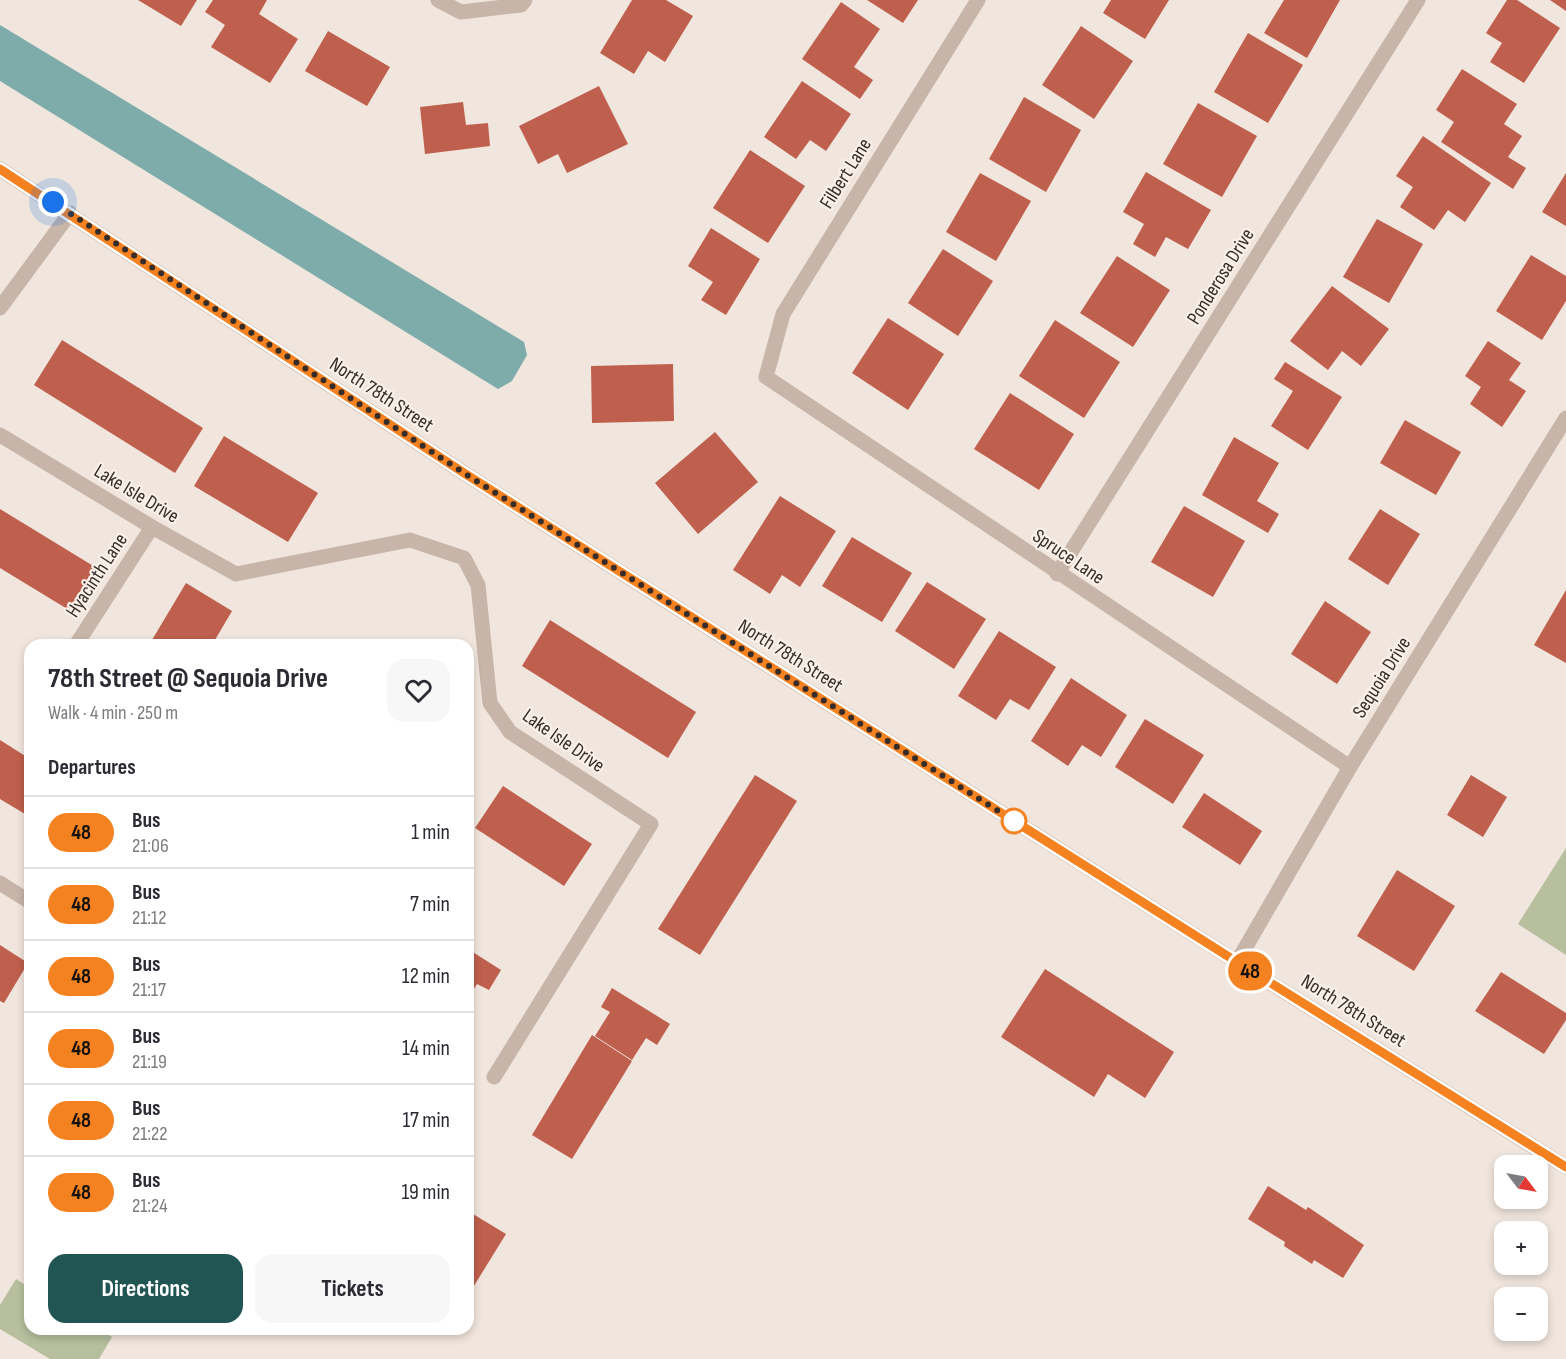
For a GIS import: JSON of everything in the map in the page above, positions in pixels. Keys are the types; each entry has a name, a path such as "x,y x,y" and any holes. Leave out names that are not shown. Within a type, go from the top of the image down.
{"street":[{"path":"438,0 461,12 521,5 525,0"},
{"name":"Filbert Lane","path":"766,377 783,314 978,0"},
{"name":"Ponderosa Drive","path":"1057,574 1418,0"},
{"name":"North 78th Street","path":"0,169 464,473 1237,962 1566,1167"},
{"path":"0,308 70,213"},
{"name":"Spruce Lane","path":"766,377 1057,574 1350,767"},
{"name":"Sequoia Drive","path":"1237,962 1350,767 1566,418"},
{"name":"Lake Isle Drive","path":"0,435 152,528 236,574 410,540 464,558 478,585 490,704 510,732 651,824 494,1077"},
{"name":"Hyacinth Lane","path":"79,639 152,528"},
{"path":"0,883 24,898"}],"green space":[{"path":"1566,848 1566,955 1518,924"},
{"path":"16,1279 24,1284 24,1335 108,1335 112,1337 99,1359 50,1359 0,1329 0,1305"}],"water":[{"path":"0,25 524,342 527,355 512,381 498,389 0,81"}],"building":[{"path":"138,0 197,0 181,26"},
{"path":"213,0 267,0 259,14 298,39 270,83 211,47 225,25 205,12"},
{"path":"632,0 666,0 693,16 665,62 648,51 634,74 600,53"},
{"path":"867,0 918,0 903,23"},
{"path":"1111,0 1169,0 1145,39 1103,13"},
{"path":"1284,0 1340,0 1307,58 1264,33"},
{"path":"1507,0 1517,0 1560,28 1524,83 1490,62 1502,43 1486,33"},
{"path":"1550,0 1566,0 1566,11"},
{"path":"841,2 880,29 854,67 873,80 860,99 802,59"},
{"path":"1081,26 1133,61 1094,119 1042,85"},
{"path":"328,31 390,67 367,106 305,71"},
{"path":"1248,33 1303,65 1268,123 1214,92"},
{"path":"1462,69 1517,104 1504,124 1522,136 1508,157 1526,168 1513,189 1441,142 1454,122 1436,110"},
{"path":"802,81 851,114 826,151 810,140 796,159 764,137"},
{"path":"599,86 628,144 567,173 558,154 538,164 519,126"},
{"path":"1024,97 1081,130 1046,192 989,159"},
{"path":"463,102 466,125 488,123 490,146 425,154 420,107"},
{"path":"1198,103 1257,136 1222,197 1163,164"},
{"path":"1423,136 1491,183 1465,222 1448,210 1434,230 1400,207 1413,187 1396,176"},
{"path":"750,150 805,186 768,243 713,208"},
{"path":"1146,172 1211,210 1188,249 1166,237 1155,257 1133,244 1144,224 1123,212"},
{"path":"980,173 1031,201 996,261 946,232"},
{"path":"1566,173 1566,226 1542,212"},
{"path":"1377,219 1423,244 1389,303 1343,277"},
{"path":"711,228 760,259 726,315 701,300 713,282 688,266"},
{"path":"943,249 993,281 958,336 908,303"},
{"path":"1531,255 1566,276 1566,301 1542,340 1496,311"},
{"path":"1117,256 1170,290 1133,347 1080,313"},
{"path":"1332,286 1389,329 1361,366 1342,351 1328,370 1290,341"},
{"path":"888,318 944,354 908,410 852,373"},
{"path":"1055,320 1120,362 1084,418 1019,376"},
{"path":"62,340 203,428 175,473 34,385"},
{"path":"1488,341 1521,363 1509,380 1526,391 1502,427 1470,404 1481,387 1465,376"},
{"path":"1285,362 1342,397 1308,450 1271,426 1293,391 1274,379"},
{"path":"673,364 674,421 592,423 591,366"},
{"path":"1010,393 1074,434 1039,490 974,449"},
{"path":"1405,420 1461,452 1436,495 1380,463"},
{"path":"715,432 758,482 698,534 655,483"},
{"path":"224,436 318,493 288,542 194,486"},
{"path":"1234,437 1279,463 1257,501 1279,514 1268,533 1202,495"},
{"path":"780,496 836,531 800,587 782,575 770,594 733,570"},
{"path":"1184,506 1245,541 1213,597 1151,562"},
{"path":"0,509 95,567 69,610 0,568"},
{"path":"1380,509 1420,534 1388,585 1348,559"},
{"path":"852,537 912,573 882,622 822,586"},
{"path":"927,582 986,619 954,669 895,631"},
{"path":"186,583 232,611 216,639 153,639"},
{"path":"1566,590 1566,663 1534,645"},
{"path":"1325,601 1371,632 1337,684 1291,654"},
{"path":"550,620 696,712 668,758 522,666"},
{"path":"999,631 1056,667 1029,710 1010,699 996,720 958,696"},
{"path":"1071,678 1127,715 1101,757 1082,745 1068,766 1031,741"},
{"path":"1145,719 1204,755 1173,804 1115,767"},
{"path":"0,740 24,755 24,813 0,799"},
{"path":"755,775 797,801 700,955 658,929"},
{"path":"1471,775 1507,797 1483,837 1447,815"},
{"path":"503,786 592,844 564,886 475,828"},
{"path":"1204,793 1262,831 1240,865 1182,827"},
{"path":"1397,870 1455,906 1414,971 1357,936"},
{"path":"0,945 24,960 24,970 4,1003 0,1001"},
{"path":"474,953 501,970 489,990 477,984 474,989"},
{"path":"1045,969 1174,1052 1145,1098 1108,1074 1094,1097 1001,1037"},
{"path":"1501,972 1566,1013 1566,1020 1544,1054 1475,1011"},
{"path":"612,988 670,1024 657,1045 646,1038 632,1060 595,1036 610,1012 601,1007"},
{"path":"592,1035 632,1061 572,1159 532,1135"},
{"path":"1268,1186 1306,1210 1308,1207 1364,1245 1343,1278 1314,1260 1312,1264 1284,1246 1285,1242 1248,1219"},
{"path":"474,1215 506,1234 474,1286"}],"bus line":[{"name":"48","path":"0,169 464,473 1237,962 1566,1167"}],"route":[{"path":"53,202 464,473 1019,824 1014,821"}]}
